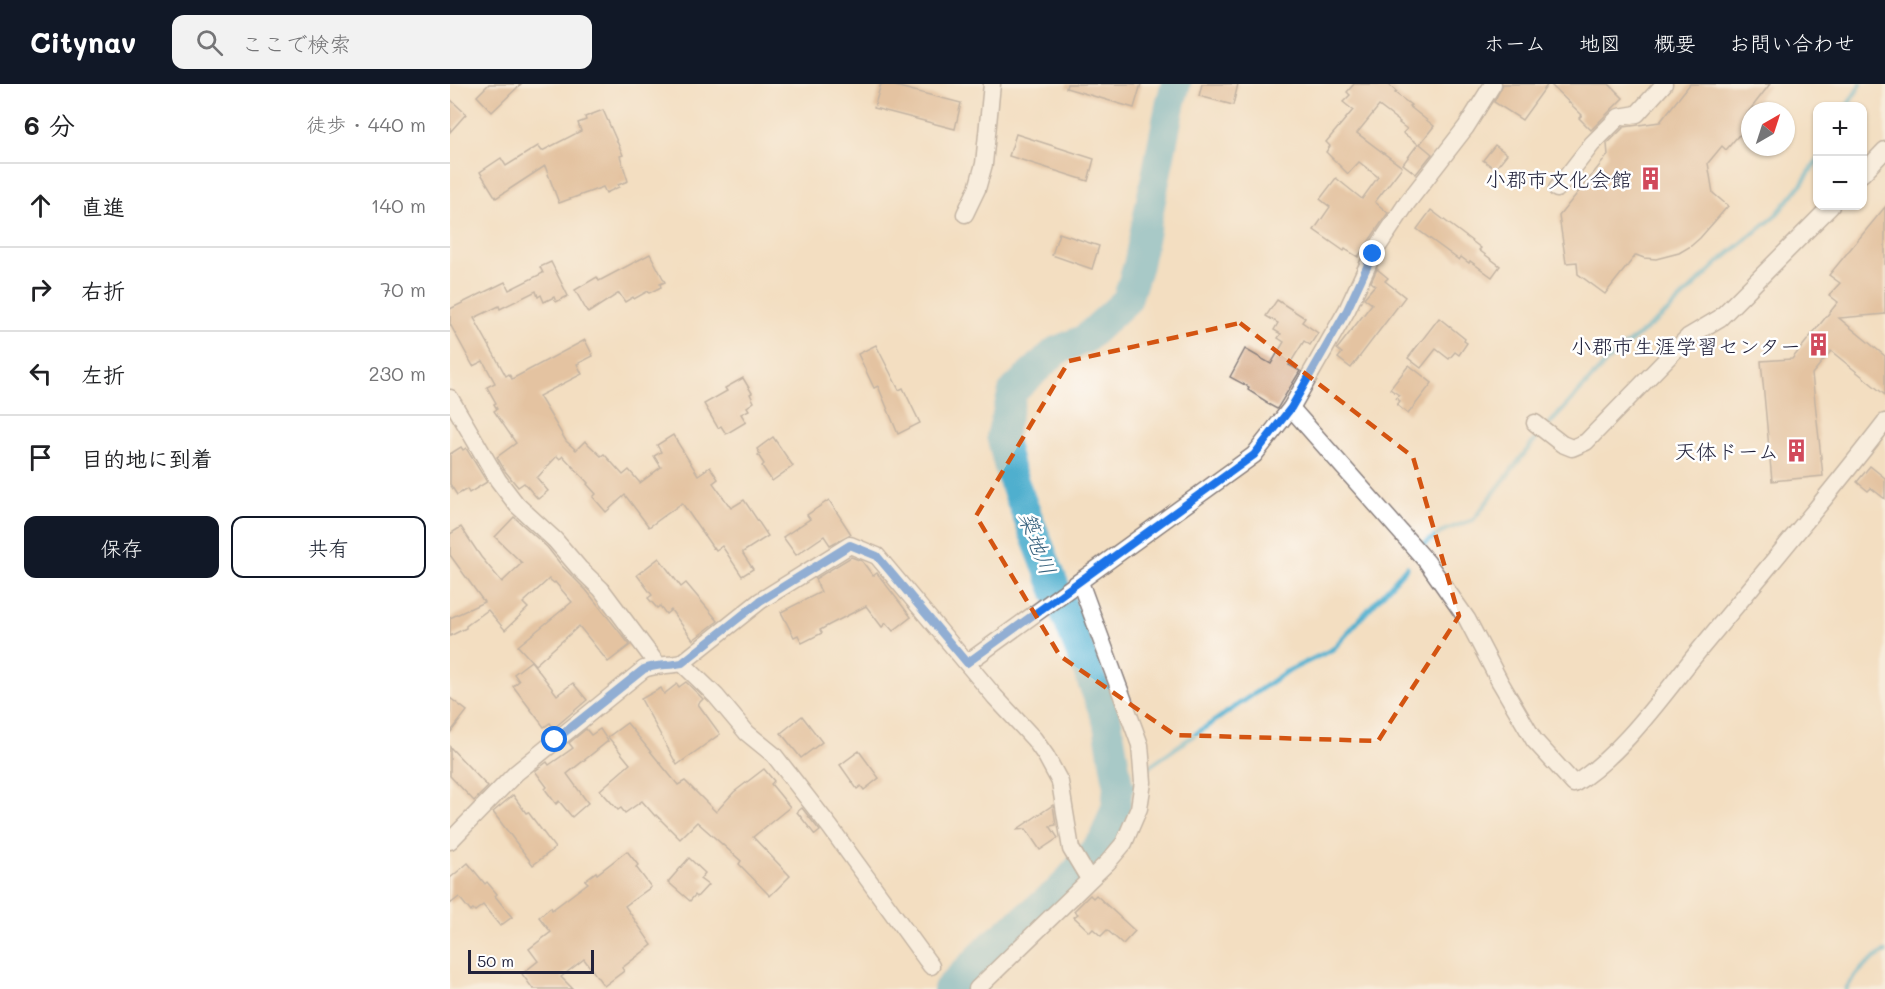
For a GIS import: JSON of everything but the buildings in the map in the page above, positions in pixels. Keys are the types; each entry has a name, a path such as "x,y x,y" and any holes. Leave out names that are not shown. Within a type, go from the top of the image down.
{"street":[{"path":"965,214 977,189 984,164 993,84"},
{"path":"967,663 1254,455 1291,408 1347,310 1373,254 1407,203 1466,127 1493,84"},
{"path":"1557,189 1592,144 1619,117 1637,114 1664,84"},
{"path":"1867,170 1885,150"},
{"path":"1535,423 1562,444 1572,448 1586,442 1688,337 1720,318 1828,210"},
{"path":"450,398 498,480 517,505 555,540 601,589 657,664"},
{"path":"1291,408 1427,562 1467,619 1534,740 1574,784 1590,774 1635,730 1833,489 1885,422"},
{"path":"450,841 516,773 644,669 657,664 682,663 760,601 850,545 877,556 1034,740 1060,782 1071,849 1086,874"},
{"path":"977,989 1108,862 1124,843 1139,808 1143,782 1140,745 1078,583"},
{"path":"682,663 716,696 747,733 774,755 830,827 931,966"}],"highlighted area":[{"path":"1240,323 1413,457 1459,616 1378,741 1175,735 1060,656 976,516 1069,361"}],"waterway":[{"name":"築地川","path":"948,989 992,945 1059,891 1103,841 1116,807 1118,784 1107,720 1010,472 1001,436 1013,391 1056,351 1085,339 1127,300 1138,265 1176,84"},
{"path":"1850,102 1861,84"},
{"path":"1423,545 1445,530 1473,520 1534,441 1611,357 1665,314 1719,262 1775,216 1813,167"},
{"path":"1146,771 1151,765 1284,673 1333,649 1407,567"},
{"path":"1116,807 1139,780"},
{"path":"1846,989 1863,968 1885,952"}],"place":[{"name":"小郡市文化会館","path":"1650,178"},
{"name":"小郡市生涯学習センター","path":"1819,345"},
{"name":"天体ドーム","path":"1797,450"}],"route":[{"path":"555,740 644,669 657,664 682,663 760,601 850,545 877,556 967,663 1151,532 1254,455 1291,408 1347,310 1373,254"}]}
